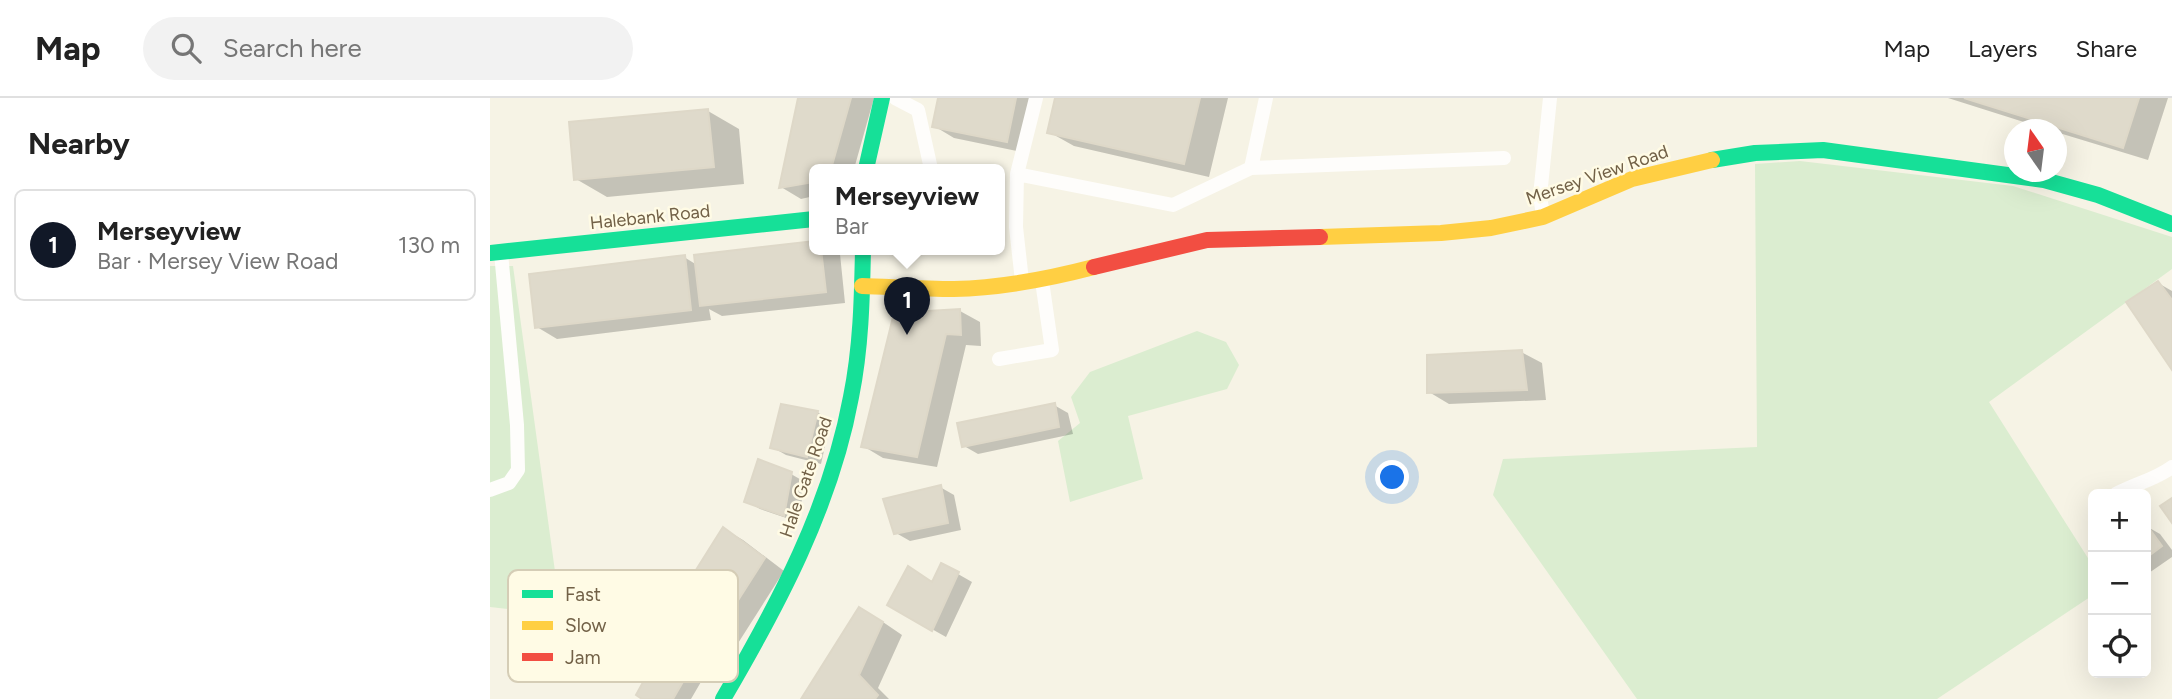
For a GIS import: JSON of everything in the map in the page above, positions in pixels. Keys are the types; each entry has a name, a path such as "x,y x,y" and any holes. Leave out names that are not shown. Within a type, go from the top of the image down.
{"street":[{"path":"867,164 882,98"},
{"name":"Mersey View Road","path":"862,286 955,289 1022,283 1207,240 1441,233 1491,228 1543,217 1632,179 1693,163 1755,153 1823,150 2044,180 2098,195 2172,224"},
{"name":"Halebank Road","path":"496,252 809,220"},
{"name":"Hale Gate Road","path":"738,671 794,567 836,460 848,417 855,375 863,255"},
{"name":"Hale Gate Road","path":"723,699 732,682"}],"lane":[{"path":"895,98 918,110 930,164"},
{"path":"1022,283 1016,227 1017,174 1036,98"},
{"path":"1251,168 1266,98"},
{"path":"1543,217 1540,196 1549,98"},
{"path":"1017,174 1173,205 1251,168 1504,158"},
{"path":"490,490 509,483 519,470 517,425 496,252"},
{"path":"999,359 1052,350 1042,279"},
{"path":"2125,489 2160,475 2172,467"}],"green space":[{"path":"1800,161 2013,186 2172,237 2172,269 1989,402 2088,558 2088,598 1937,699 1637,699 1493,495 1503,459 1757,447 1755,164"},
{"path":"490,266 513,266 555,570 508,570 508,609 490,607"},
{"path":"1197,331 1226,342 1239,365 1227,389 1128,416 1143,479 1070,502 1058,441 1080,423 1071,397 1090,372"}],"building":[{"path":"798,98 851,98 832,164 809,164 809,183 779,188"},
{"path":"938,98 1016,98 1007,142 932,127"},
{"path":"1055,98 1200,98 1184,164 1047,133"},
{"path":"1964,98 2139,98 2123,148 2067,130 2067,119 2031,119"},
{"path":"708,109 714,167 574,180 569,122"},
{"path":"809,242 809,255 822,255 826,292 700,306 694,255"},
{"path":"685,255 691,310 535,328 529,274"},
{"path":"2158,281 2172,300 2172,370 2126,302"},
{"path":"960,309 961,335 946,334 917,457 861,447 894,313"},
{"path":"1522,350 1527,390 1427,393 1427,355"},
{"path":"1055,403 1059,427 962,447 957,423"},
{"path":"781,404 818,411 807,457 770,448"},
{"path":"758,459 792,472 784,516 744,502"},
{"path":"941,485 948,523 894,534 883,499"},
{"path":"2172,498 2172,523 2160,506"},
{"path":"723,527 765,558 738,600 738,570 696,570"},
{"path":"2151,531 2162,546 2151,554"},
{"path":"941,563 959,572 932,631 887,605 908,566 932,582"},
{"path":"859,607 883,622 859,675 878,695 875,699 801,699"},
{"path":"643,682 683,682 673,699 642,699 636,695"}],"traffic: fast":[{"path":"867,164 882,98"},
{"path":"1712,160 1755,153 1823,150 2044,180 2098,195 2172,224"},
{"path":"490,253 809,220"},
{"path":"738,672 800,554 816,516 842,437 857,360 863,255"},
{"path":"723,699 732,682"}],"traffic: slow":[{"path":"1320,237 1441,233 1491,228 1543,217 1632,179 1712,160"},
{"path":"862,286 954,289 990,287 1094,267"}],"traffic: jam":[{"path":"1094,267 1207,240 1320,237"}],"place":[{"name":"Merseyview","path":"907,335"}]}
